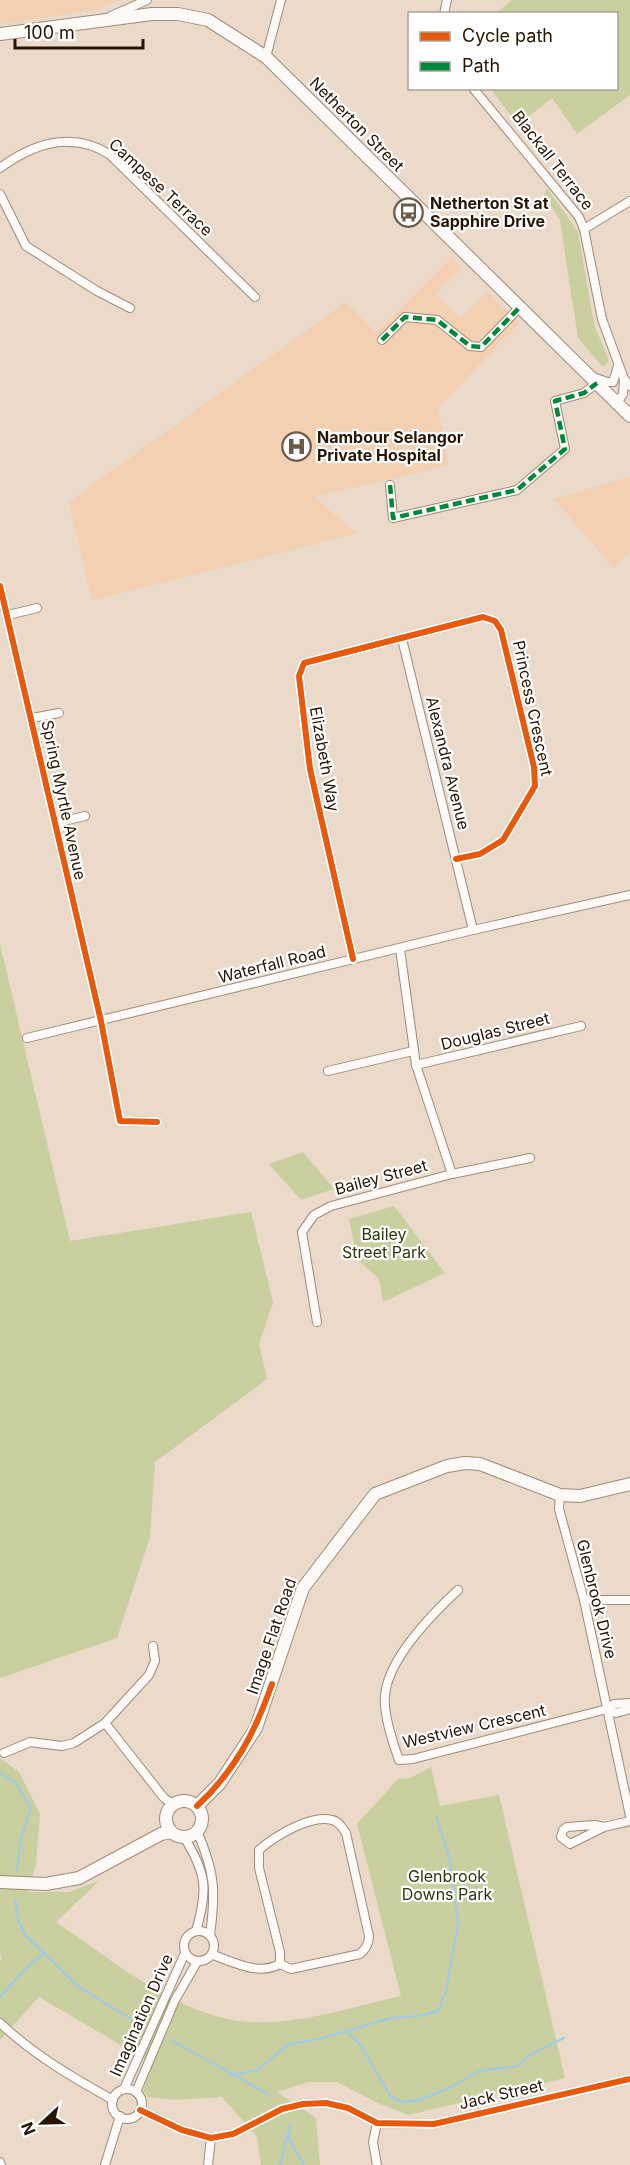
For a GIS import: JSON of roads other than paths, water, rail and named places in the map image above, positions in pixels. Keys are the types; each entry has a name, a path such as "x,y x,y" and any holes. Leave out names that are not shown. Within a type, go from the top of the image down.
{"street":[{"path":"84,23 112,15 147,0"},
{"path":"266,57 281,0"},
{"name":"Netherton Street","path":"0,34 152,14 194,16 220,27 266,57 592,379 625,407"},
{"name":"Blackall Terrace","path":"475,90 579,217 584,229 600,311 618,365 627,383 623,394 625,407"},
{"name":"Campese Terrace","path":"0,168 37,146 63,140 86,142 98,148 109,154 255,297"},
{"path":"0,194 26,246 97,291 130,308"},
{"path":"584,229 630,201"},
{"path":"382,340 405,317 437,320 470,346 481,347 520,307"},
{"path":"390,485 393,518 517,490 565,449 555,401 584,393 592,379 610,382 616,377 618,365"},
{"name":"Spring Myrtle Avenue","path":"0,586 101,1021 120,1121 156,1122"},
{"path":"8,615 37,608"},
{"name":"Princess Crescent","path":"402,639 483,617 495,621 501,630 534,767 535,786 503,840 480,854 456,859"},
{"name":"Alexandra Avenue","path":"402,639 473,930"},
{"name":"Elizabeth Way","path":"353,959 310,769 299,676 304,663 318,657 402,639"},
{"name":"Spring Myrtle Avenue","path":"32,718 58,712"},
{"name":"Spring Myrtle Avenue","path":"55,823 84,816"},
{"name":"Waterfall Road","path":"27,1038 473,930 630,895"},
{"path":"400,949 412,1051 452,1174"},
{"name":"Douglas Street","path":"416,1065 581,1026"},
{"path":"328,1071 412,1051"},
{"name":"Bailey Street","path":"317,1322 302,1232 314,1215 331,1206 452,1174 530,1158"},
{"name":"Image Flat Road","path":"197,1806 220,1783 256,1728 303,1588 369,1500 389,1487 447,1466 465,1462 480,1464 560,1495 580,1496 630,1485"},
{"name":"Glenbrook Drive","path":"560,1495 559,1509 584,1600 630,1816"},
{"name":"Westview Crescent","path":"458,1590 432,1614 396,1661 384,1696 399,1760 413,1759 608,1709"},
{"path":"584,1600 630,1600"},
{"path":"4,1753 30,1742 62,1746 74,1743 105,1723 149,1675 155,1661 153,1646"},
{"path":"630,1702 614,1704 608,1709 616,1713 630,1709"},
{"path":"105,1723 164,1798 172,1804"},
{"path":"171,1832 165,1821 172,1804 183,1800 197,1806 202,1819 197,1831 184,1838"},
{"path":"213,1954 255,1969 267,1969 280,1964 291,1969 360,1954 369,1943 369,1936 346,1833 332,1819 295,1825 259,1850 259,1868 280,1952 280,1964"},
{"path":"604,1827 630,1821"},
{"path":"0,1882 46,1884 79,1878 161,1834 171,1832 184,1838 200,1862 203,1907 196,1931 185,1940 185,1953 198,1962 203,1962 213,1954 214,1944 210,1935 215,1894 209,1859 197,1831"},
{"path":"196,1931 210,1935"},
{"name":"Imagination Drive","path":"124,2089 185,1953"},
{"name":"Imagination Drive","path":"136,2092 175,2000 198,1962"},
{"path":"0,2023 24,2045 58,2069 113,2100"},
{"name":"Jack Street","path":"377,2123 434,2124 630,2079"},
{"path":"124,2089 136,2092 141,2101 140,2110 134,2117 120,2116 114,2109 113,2100 117,2093 124,2089"},
{"path":"140,2110 182,2130 211,2138 233,2134 282,2109 303,2104 326,2103 348,2108 377,2123 373,2142 377,2165"},
{"path":"105,2165 120,2116"},
{"path":"208,2165 211,2138"}],"waterway":[{"path":"0,1773 16,1783 31,1808 21,1838 17,1871"},
{"path":"231,2075 257,2070 289,2044 319,2039 391,2018 419,2016 438,2011 446,1991 458,1924 450,1860 436,1816"},
{"path":"15,1900 19,1923 25,1935 80,1988 143,2026"},
{"path":"0,1997 24,1970 44,1953"},
{"path":"347,2031 361,2046 391,2097 403,2102 420,2100 452,2087 479,2071 517,2066 531,2054 564,2038"},
{"path":"171,2040 268,2094"},
{"path":"290,2125 289,2139 304,2165"},
{"path":"280,2165 288,2133"}],"place":[{"name":"Netherton St at Sapphire Drive","path":"409,212"},
{"name":"Nambour Selangor Private Hospital","path":"296,446"}],"park label":[{"name":"Bailey Street Park","path":"384,1243"},
{"name":"Glenbrook Downs Park","path":"447,1885"}]}
